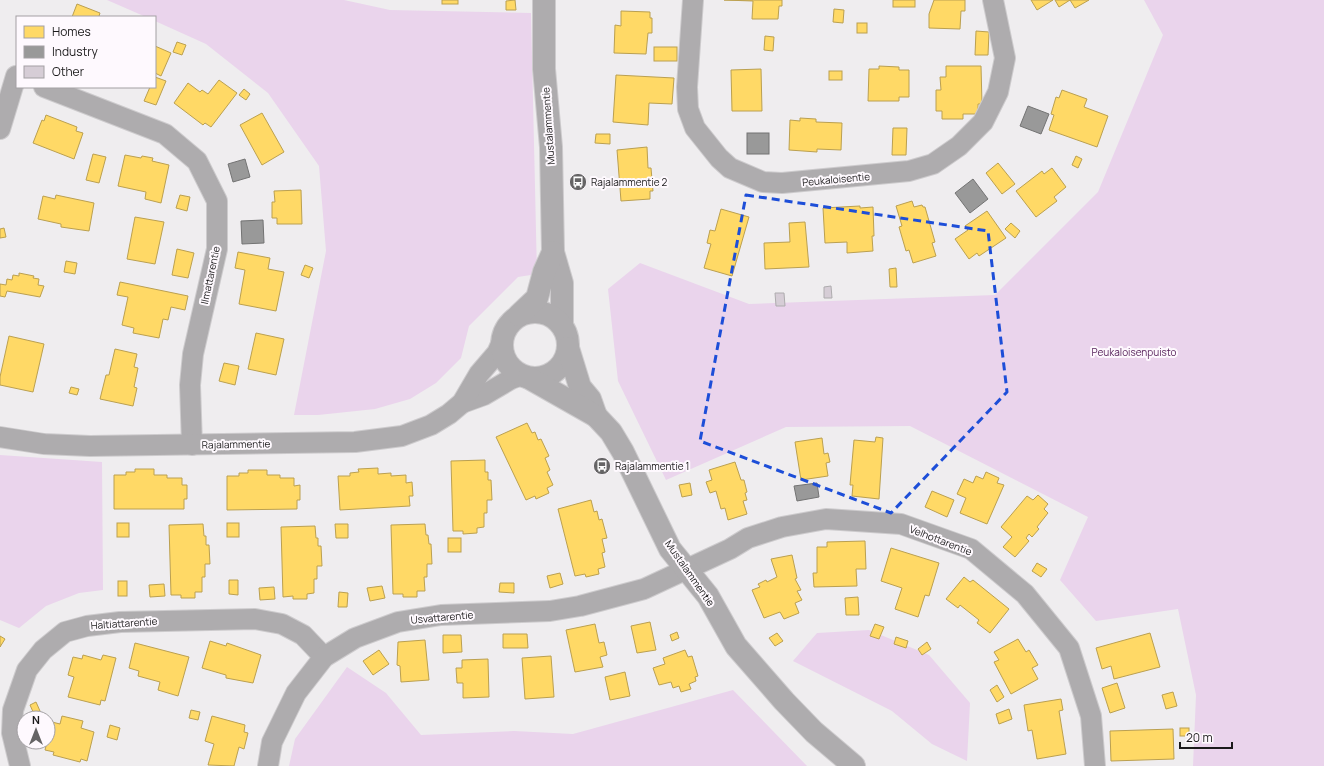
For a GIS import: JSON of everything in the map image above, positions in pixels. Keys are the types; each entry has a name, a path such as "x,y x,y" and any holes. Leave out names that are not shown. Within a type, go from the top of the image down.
{"street":[{"name":"Mustalammentie","path":"544,0 544,69 551,147 553,252 562,283 562,325"},
{"name":"Peukaloisentie","path":"693,0 687,87 688,109 695,128 719,158 730,168 763,182 782,183 909,171 933,164 958,146 983,122 998,92 1005,58 993,0"},
{"path":"0,129 11,74"},
{"name":"Ilmattarentie","path":"47,88 165,134 197,161 217,201 216,248 193,354 190,385 192,445"},
{"name":"Mustalammentie","path":"519,315 537,298 544,272 553,252"},
{"path":"532,311 544,312 555,318 562,325 567,335 568,348 564,361 559,368 550,374 540,378 525,376 516,373 506,362 501,344 504,331 510,322 519,315 532,311"},
{"name":"Rajalammentie","path":"0,437 44,444 90,446 355,442 402,436 431,425 449,414 462,403 479,374 497,353 501,344"},
{"name":"Mustalammentie","path":"568,348 580,387 590,398 596,416"},
{"name":"Mustalammentie","path":"525,376 596,416 611,432 623,452 670,549 708,596 736,646 784,701 814,732 854,766"},
{"name":"Rajalammentie","path":"462,403 484,395 511,379 525,376"},
{"name":"Velhottarentie","path":"686,570 730,549 748,538 782,526 826,519 901,524 971,549 1025,594 1069,648 1090,716 1095,766"},
{"name":"Usvattarentie","path":"268,766 272,742 296,693 324,657 355,638 398,622 442,615 550,611 580,606 644,589 686,570"},
{"name":"Haltiattarentie","path":"20,766 12,733 12,710 27,670 43,650 65,632 87,626 120,622 255,619 282,624 303,634 324,657"}],"highlighted area":[{"path":"746,195 988,231 1007,392 891,513 700,441"}],"green space":[{"path":"107,0 344,0 390,10 531,13 537,274 518,277 469,326 461,358 436,383 410,399 375,409 318,415 294,415 326,251 319,166 268,93 206,44 156,21 156,16 144,16"},
{"name":"Peukaloisenpuisto","path":"1144,0 1324,0 1324,766 1193,766 1196,695 1178,609 1096,621 1060,580 1088,517 910,426 786,427 666,480 618,381 608,289 640,263 749,304 995,295 1098,192 1163,35"},
{"path":"0,455 102,462 103,590 79,593 46,606 19,628 0,620"},
{"path":"869,630 929,655 970,703 967,761 932,744 892,711 793,661 817,633"},
{"path":"347,667 386,693 421,735 514,731 573,734 733,690 807,766 289,766 295,739"}],"building: Homes":[{"path":"442,0 458,0 458,4 442,4"},
{"path":"515,0 516,10 506,10 506,1"},
{"path":"724,0 782,0 782,6 779,6 778,19 752,19 753,1"},
{"path":"893,0 915,0 915,7 893,7"},
{"path":"934,0 965,0 965,11 961,11 960,29 929,28 929,14"},
{"path":"1031,0 1053,0 1037,10"},
{"path":"1055,0 1070,0 1059,7"},
{"path":"1070,0 1089,0 1075,8"},
{"path":"77,4 100,13 99,16 72,16"},
{"path":"834,9 844,10 843,23 833,22"},
{"path":"621,11 650,12 650,18 652,18 652,33 648,33 646,54 614,53 615,25 621,26"},
{"path":"857,23 867,23 867,33 857,33"},
{"path":"976,31 989,32 988,55 975,55"},
{"path":"765,36 774,37 773,51 764,50"},
{"path":"177,42 186,45 182,55 173,52"},
{"path":"156,46 171,53 161,76 156,74"},
{"path":"654,47 677,47 677,61 654,61"},
{"path":"879,66 899,67 899,70 909,70 909,97 899,97 899,101 868,101 869,69 879,69"},
{"path":"946,66 981,66 982,104 978,104 978,114 963,114 963,119 942,119 942,111 936,111 936,90 941,90 940,77 946,77"},
{"path":"761,69 762,111 732,111 731,70"},
{"path":"829,71 842,71 842,80 829,80"},
{"path":"616,75 674,78 672,104 649,103 648,125 613,122"},
{"path":"156,77 166,81 156,105 144,101 150,88 156,88"},
{"path":"219,80 237,93 211,127 205,123 203,125 174,103 188,83 200,92 202,90 208,94"},
{"path":"244,89 250,94 246,100 239,95"},
{"path":"1062,90 1087,99 1084,107 1108,116 1097,147 1049,130 1054,115 1051,114 1056,97 1059,98"},
{"path":"262,113 284,152 262,165 240,125"},
{"path":"46,115 77,127 76,131 83,133 74,159 33,143 42,120 44,121"},
{"path":"800,118 816,119 816,122 842,123 841,150 817,149 817,152 789,150 790,120 800,121"},
{"path":"893,128 907,128 906,155 892,155"},
{"path":"596,134 610,134 610,144 595,143"},
{"path":"647,147 648,168 651,168 653,191 650,191 650,199 621,201 617,150"},
{"path":"93,154 106,157 99,183 86,180"},
{"path":"125,155 141,158 142,156 153,158 152,161 169,165 161,203 145,199 146,192 118,186"},
{"path":"1076,156 1082,159 1078,168 1072,165"},
{"path":"998,163 1015,184 1002,194 986,173"},
{"path":"1052,168 1066,187 1054,197 1057,201 1036,217 1016,191 1042,171 1044,174"},
{"path":"301,190 302,224 277,224 277,218 272,218 272,202 275,202 274,191"},
{"path":"56,195 94,203 89,231 61,227 61,224 38,219 43,196 55,199"},
{"path":"180,195 190,197 187,211 176,208"},
{"path":"912,201 914,207 922,205 925,207 935,242 932,243 936,256 913,263 909,250 906,251 899,227 902,226 896,206"},
{"path":"860,206 860,208 873,207 873,251 847,253 847,242 825,243 823,208"},
{"path":"721,209 749,217 732,276 704,268 711,244 707,243 710,230 715,231"},
{"path":"987,211 1006,238 979,256 977,253 969,259 955,239 968,230 965,226"},
{"path":"135,217 164,222 155,264 127,259"},
{"path":"805,222 809,267 765,269 764,243 790,242 789,223"},
{"path":"1011,223 1020,231 1015,238 1005,229"},
{"path":"4,228 6,237 0,238 0,229"},
{"path":"177,249 194,253 188,278 172,275"},
{"path":"238,252 270,258 268,269 284,272 276,311 239,304 245,270 235,268"},
{"path":"66,261 77,263 75,274 64,272"},
{"path":"305,265 313,268 309,278 301,275"},
{"path":"896,268 897,287 890,287 889,269"},
{"path":"19,273 34,276 33,278 39,279 38,285 44,286 40,297 7,291 5,297 0,296 0,284 6,285 7,279 12,280 13,275 19,276"},
{"path":"120,282 188,296 185,310 171,307 168,320 163,319 159,338 133,333 134,328 122,325 128,297 117,295"},
{"path":"256,333 284,339 276,375 248,369"},
{"path":"9,336 44,344 33,392 0,385 0,377"},
{"path":"115,349 137,354 134,367 138,368 134,387 137,388 133,406 100,399 106,375 109,375"},
{"path":"224,363 239,366 235,385 219,381"},
{"path":"71,387 79,389 77,395 69,393"},
{"path":"527,423 532,433 535,432 538,440 541,439 549,456 545,458 550,470 547,472 553,485 547,488 549,493 536,499 535,496 526,500 496,437"},
{"path":"876,437 883,438 879,499 852,496 853,485 850,485 854,440 875,442"},
{"path":"822,438 824,454 828,453 830,462 826,463 828,476 801,480 795,442"},
{"path":"485,460 485,472 488,472 488,480 491,480 492,500 487,500 487,513 484,513 484,527 477,528 477,533 463,534 463,531 453,531 451,461"},
{"path":"735,462 741,480 744,480 747,492 745,493 747,500 743,501 747,514 728,520 725,508 721,509 716,491 710,493 706,482 712,480 709,470"},
{"path":"378,468 378,474 391,473 391,476 406,475 406,483 412,482 413,496 409,496 410,506 340,510 338,476 350,476 350,473 359,472 358,469"},
{"path":"135,469 154,469 154,475 167,475 167,478 182,478 182,485 187,485 187,499 184,499 184,509 114,509 114,475 126,475 126,472 135,472"},
{"path":"248,470 267,470 267,475 280,475 280,478 294,478 294,486 300,485 300,500 297,500 297,509 227,510 227,476 239,476 239,473 248,473"},
{"path":"986,472 999,478 997,483 1004,485 987,524 960,513 966,498 957,494 964,479 973,483 976,476 983,479"},
{"path":"690,483 692,495 682,497 679,485"},
{"path":"932,491 954,500 947,517 925,507"},
{"path":"1038,495 1048,504 1044,509 1048,513 1037,527 1039,529 1032,537 1029,534 1026,538 1029,541 1015,557 1003,547 1012,537 1001,527 1027,496 1033,500"},
{"path":"591,500 594,512 597,511 599,520 602,519 607,538 602,539 605,552 602,553 605,567 598,569 599,574 586,577 585,574 575,576 558,509"},
{"path":"117,523 129,523 129,537 117,537"},
{"path":"227,523 239,523 239,537 227,537"},
{"path":"203,524 204,536 206,536 206,545 209,545 210,564 205,564 205,577 202,577 202,592 195,592 195,598 181,598 181,595 171,595 169,525"},
{"path":"335,524 348,524 348,538 336,538"},
{"path":"425,524 426,535 428,535 429,544 431,544 432,564 427,564 427,577 424,577 425,591 417,591 417,597 403,597 403,594 393,594 391,525"},
{"path":"315,526 318,546 321,546 322,566 317,566 317,579 314,579 314,593 307,594 307,599 293,599 293,596 283,597 281,527"},
{"path":"448,538 461,538 461,552 448,552"},
{"path":"865,541 866,569 856,569 857,586 814,587 813,573 817,573 817,547 827,547 827,542"},
{"path":"891,548 939,563 929,596 925,595 918,617 895,609 902,588 881,581"},
{"path":"792,555 797,578 795,579 801,590 797,591 802,600 795,603 799,613 784,619 780,612 764,618 752,590 760,587 758,584 766,580 767,582 777,577 771,559"},
{"path":"1037,563 1047,569 1041,577 1032,571"},
{"path":"560,573 563,584 550,588 547,576"},
{"path":"964,577 970,582 973,580 1009,609 990,633 977,623 979,620 960,605 958,608 946,599"},
{"path":"229,580 238,580 238,595 229,594"},
{"path":"118,581 127,581 127,596 118,596"},
{"path":"500,583 514,583 514,593 499,592"},
{"path":"164,584 165,596 150,597 149,585"},
{"path":"382,586 385,598 370,601 367,588"},
{"path":"274,587 275,599 260,600 259,588"},
{"path":"339,592 348,593 347,607 338,607"},
{"path":"858,597 859,615 846,615 845,598"},
{"path":"650,622 656,650 637,653 631,626"},
{"path":"595,624 599,643 604,642 607,655 600,657 603,667 575,672 566,630"},
{"path":"875,624 884,627 879,639 870,636"},
{"path":"677,632 679,638 672,641 670,635"},
{"path":"777,633 783,641 775,646 769,638"},
{"path":"1150,633 1160,667 1114,679 1111,666 1102,669 1096,648"},
{"path":"503,634 527,634 528,648 503,648"},
{"path":"443,635 461,635 462,652 443,653"},
{"path":"0,636 5,639 0,647"},
{"path":"896,637 908,641 906,648 894,644"},
{"path":"1018,639 1026,652 1029,650 1038,665 1032,668 1038,679 1011,694 994,662 999,660 994,652"},
{"path":"425,640 429,680 401,682 400,666 397,665 398,642"},
{"path":"210,641 226,646 227,643 261,655 253,683 226,678 226,675 202,668"},
{"path":"927,642 931,649 922,655 918,649"},
{"path":"135,643 189,657 178,696 158,690 160,682 138,676 139,671 129,668"},
{"path":"379,650 389,664 373,675 363,661"},
{"path":"685,650 688,657 692,656 698,676 695,677 696,681 689,684 691,689 681,692 679,686 673,688 671,682 659,685 653,668 665,664 663,658"},
{"path":"83,655 101,660 103,655 116,658 105,701 101,700 100,705 68,697 74,677 68,675 73,657 82,659"},
{"path":"551,656 554,697 525,699 522,658"},
{"path":"488,659 489,697 463,698 463,683 457,683 456,668 462,668 462,660"},
{"path":"625,672 630,696 610,700 605,677"},
{"path":"1117,683 1125,708 1110,713 1102,688"},
{"path":"997,685 1004,697 997,702 990,690"},
{"path":"1173,692 1177,706 1166,709 1162,695"},
{"path":"1061,699 1063,710 1059,711 1066,754 1037,759 1032,730 1028,731 1024,705"},
{"path":"36,702 40,710 32,710 30,705"},
{"path":"1009,709 1012,719 999,724 996,714"},
{"path":"191,710 200,712 198,720 189,718"},
{"path":"62,716 83,721 81,728 94,732 87,761 81,759 80,762 53,755 54,752 45,750 56,750 56,723 60,724"},
{"path":"212,716 245,725 244,732 248,733 244,749 239,747 234,766 208,765 214,744 205,741"},
{"path":"110,725 120,728 117,740 107,737"},
{"path":"1180,728 1189,728 1189,736 1180,736"},
{"path":"1173,729 1174,759 1111,761 1110,731"}],"building: Industry":[{"path":"1028,106 1049,114 1041,134 1020,126"},
{"path":"747,133 769,133 769,154 747,154"},
{"path":"245,159 250,177 233,182 228,164"},
{"path":"973,179 988,199 970,213 955,193"},
{"path":"263,220 264,243 242,244 241,221"},
{"path":"817,483 819,497 797,501 794,486"}],"building: Other":[{"path":"831,286 832,298 824,298 824,287"},
{"path":"775,293 784,293 785,306 776,306"}],"place":[{"name":"Rajalammentie 2","path":"578,182"},
{"name":"Rajalammentie 1","path":"602,466"}]}
